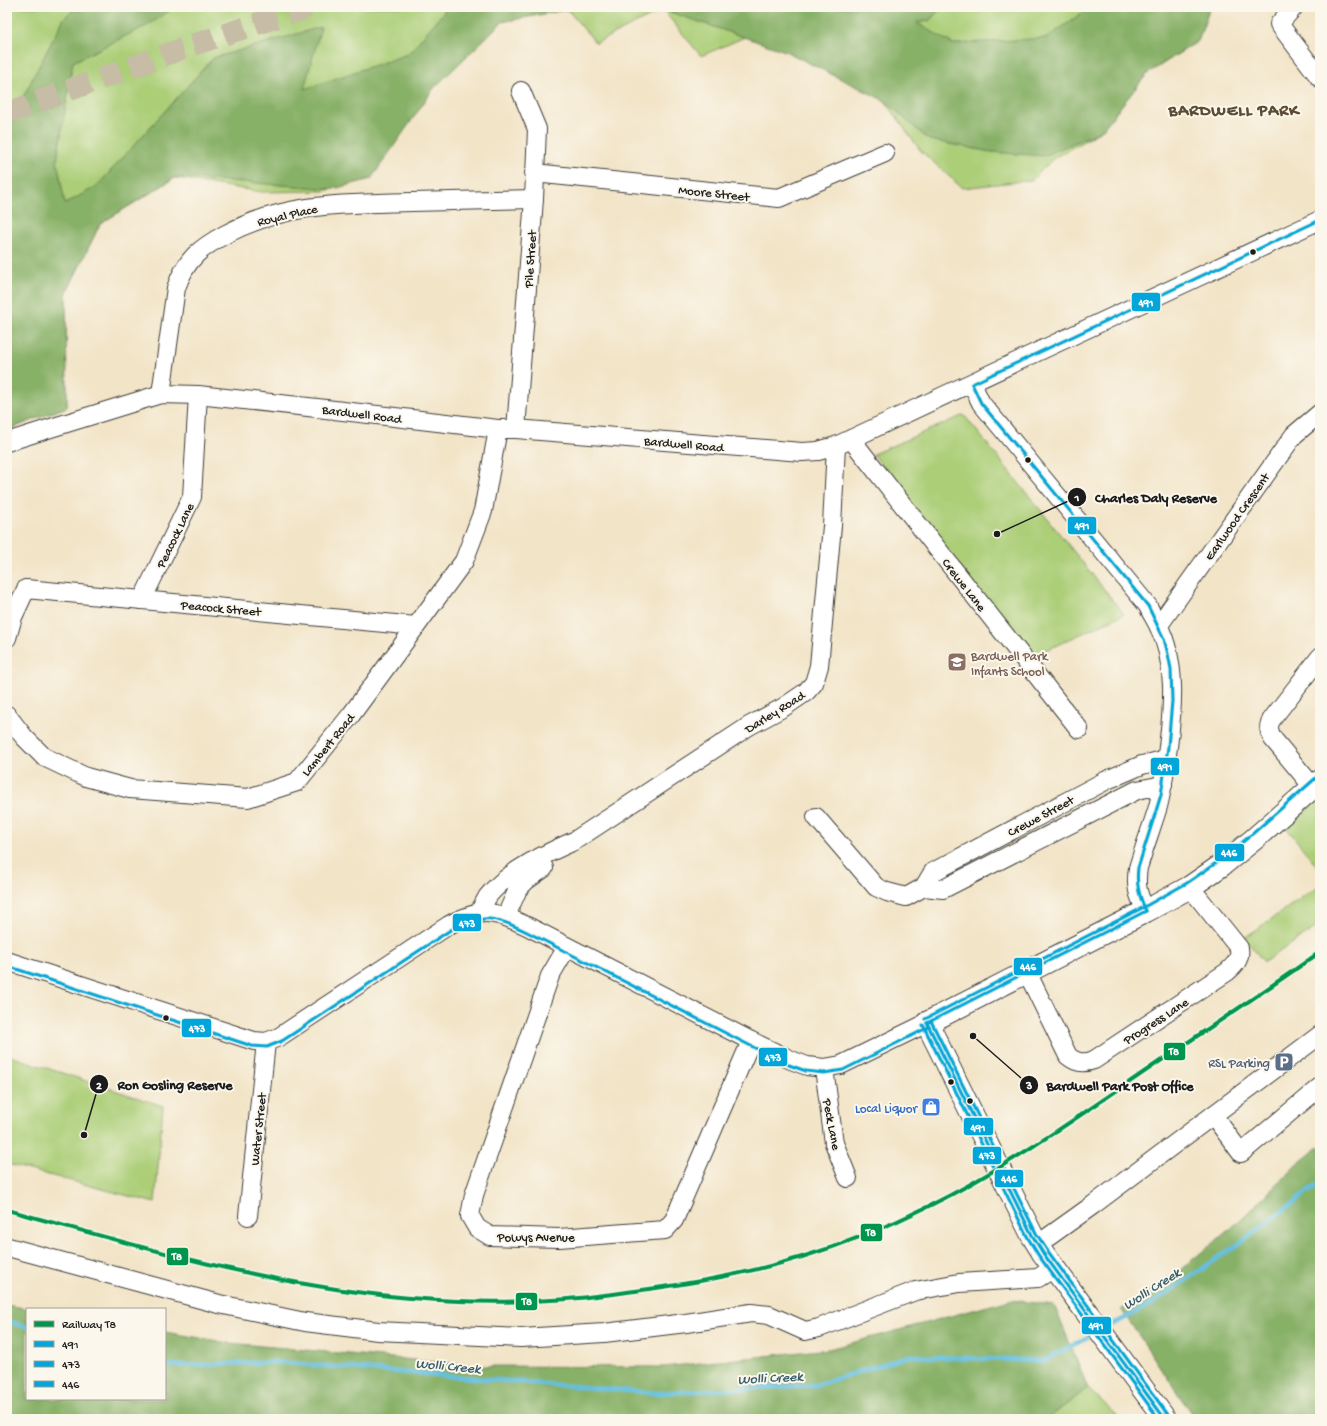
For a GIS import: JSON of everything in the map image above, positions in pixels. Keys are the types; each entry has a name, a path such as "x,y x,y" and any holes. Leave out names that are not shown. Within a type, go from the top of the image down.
{"main road":[{"path":"1166,1419 1038,1245 927,1023 1190,887 1253,840 1316,784"}],"street":[{"path":"1294,7 1279,24 1320,78"},
{"name":"Pile Street","path":"516,429 534,199 537,129 521,92"},
{"name":"Moore Street","path":"534,173 779,198 885,153"},
{"name":"Royal Place","path":"161,394 176,288 181,274 194,255 211,242 235,229 286,211 328,205 534,199"},
{"name":"Bardwell Road","path":"7,442 161,394 198,396 317,408 498,429 516,429 802,452 818,451 844,443 1320,220"},
{"path":"972,384 981,403 1148,606 1159,625 1170,664 1172,710 1163,785 1157,810 1138,868 1138,892 1146,911"},
{"name":"Peacock Lane","path":"142,600 192,497 198,396"},
{"name":"Earlwood Crescent","path":"1159,625 1294,435 1320,413"},
{"name":"Lambert Road","path":"7,715 24,737 44,757 86,777 130,789 248,798 297,782 351,715 464,561 483,511 498,429"},
{"name":"Crewe Lane","path":"844,443 1079,729"},
{"name":"Darley Road","path":"479,912 488,897 510,877 544,855 574,841 750,726 790,703 806,692 814,683 819,666 832,526 844,443"},
{"name":"Peacock Street","path":"7,638 12,617 26,589 416,626"},
{"path":"1316,784 1273,739 1270,733 1269,725 1320,657"},
{"name":"Crewe Street","path":"816,817 876,886 887,892 906,897 924,887 933,872 1107,780 1142,765 1166,759"},
{"name":"Crewe Street","path":"924,887 943,890 1137,790 1163,785"},
{"name":"Darley Road","path":"506,916 518,889 527,880 551,863 574,841"},
{"name":"Progress Lane","path":"1027,972 1068,1056 1075,1061 1080,1062 1089,1062 1094,1060 1227,972 1237,963 1239,958 1239,948 1190,887"},
{"path":"7,960 254,1041 266,1042 279,1037 449,925 464,917 479,912 506,916 799,1064 816,1068 841,1065 927,1023"},
{"name":"Powys Avenue","path":"567,947 550,976 474,1195 470,1216 477,1228 490,1236 559,1238 664,1230 674,1220 751,1041"},
{"path":"1038,1245 1320,1035"},
{"name":"Water Street","path":"248,1216 266,1042"},
{"name":"Peck Lane","path":"824,1068 834,1143 848,1178"},
{"path":"1213,1115 1241,1153 1320,1087"},
{"path":"8,1247 219,1304 305,1322 378,1331 521,1338 604,1333 751,1313 769,1315 805,1331 819,1328 914,1290 959,1283 1038,1278 1054,1268"}],"green space":[{"path":"7,7 529,7 487,25 354,148 371,179 324,191 261,192 175,178 100,224 66,294 67,407 7,431"},
{"path":"77,7 175,7 150,24 73,62 57,160 65,204 97,186 213,58 321,27 304,89 408,54 448,7 581,7 502,22 434,88 371,179 333,189 175,177 100,224 66,294 67,407 7,430 7,128 64,18"},
{"path":"565,7 1210,7 1198,41 1147,74 1101,131 1054,158 1032,180 962,188 920,150 885,101 805,11 701,56 663,10 596,43"},
{"path":"635,7 942,7 929,21 917,23 953,44 1047,38 1090,7 1210,7 1198,41 1147,74 1101,131 1044,156 991,152 929,140 885,101 785,51 664,10"},
{"path":"964,415 1124,614 1029,658 873,454"},
{"path":"1320,798 1320,870 1285,826"},
{"path":"1320,885 1320,925 1264,962 1244,938"},
{"path":"7,1055 163,1106 155,1203 7,1164"},
{"path":"1320,1146 1320,1419 1195,1419 1121,1309 1174,1275 1242,1219 1295,1166"},
{"path":"1010,1300 1054,1305 1088,1388 1047,1419 7,1419 7,1305 26,1308 26,1400 166,1400 166,1332 229,1343 479,1366 664,1367 829,1349"},
{"path":"1088,1388 1121,1419 1047,1419"}],"waterway":[{"name":"Wolli Creek","path":"1106,1328 1150,1305 1244,1240 1320,1183"},
{"name":"Wolli Creek","path":"7,1321 26,1327"},
{"name":"Wolli Creek","path":"166,1366 277,1362 656,1393 816,1385 909,1356 1043,1361 1094,1334"}],"tunnel":[{"path":"7,113 192,45 309,7"}],"rail line":[{"name":"T8","path":"7,1210 161,1252 239,1271 346,1291 404,1297 434,1300 492,1302 562,1299 596,1296 703,1281 763,1268 834,1247 866,1235 956,1192 1013,1159 1069,1123 1320,952"}],"transit line":[{"name":"491","path":"972,384 1320,220"},
{"name":"491","path":"972,384 981,403 1148,606 1164,639 1171,669 1172,701 1168,747 1161,795 1138,868 1137,879 1139,890 1146,911"},
{"name":"446","path":"925,1019 1144,907 1187,883 1219,861 1250,836 1317,777"},
{"name":"491","path":"927,1023 1146,911"},
{"name":"473","path":"7,966 252,1046 267,1047 282,1041 452,929 473,921 490,919 498,920 527,932 789,1065 806,1071 824,1073 843,1070 929,1027"},
{"name":"446","path":"931,1021 1036,1233 1169,1416"},
{"name":"491","path":"927,1023 1032,1235 1043,1253 1165,1419"},
{"name":"473","path":"923,1025 1028,1238 1039,1256 1159,1419"}],"place":[{"name":"Charles Daly Reserve","path":"997,534"},
{"name":"Bardwell Park Infants School","path":"957,662"},
{"name":"Bardwell Park Post Office","path":"973,1036"},
{"name":"RSL Parking","path":"1284,1062"},
{"name":"Local Liquor","path":"931,1107"},
{"name":"Ron Gosling Reserve","path":"84,1135"}],"district":[{"name":"BARDWELL PARK","path":"1234,109"}]}
